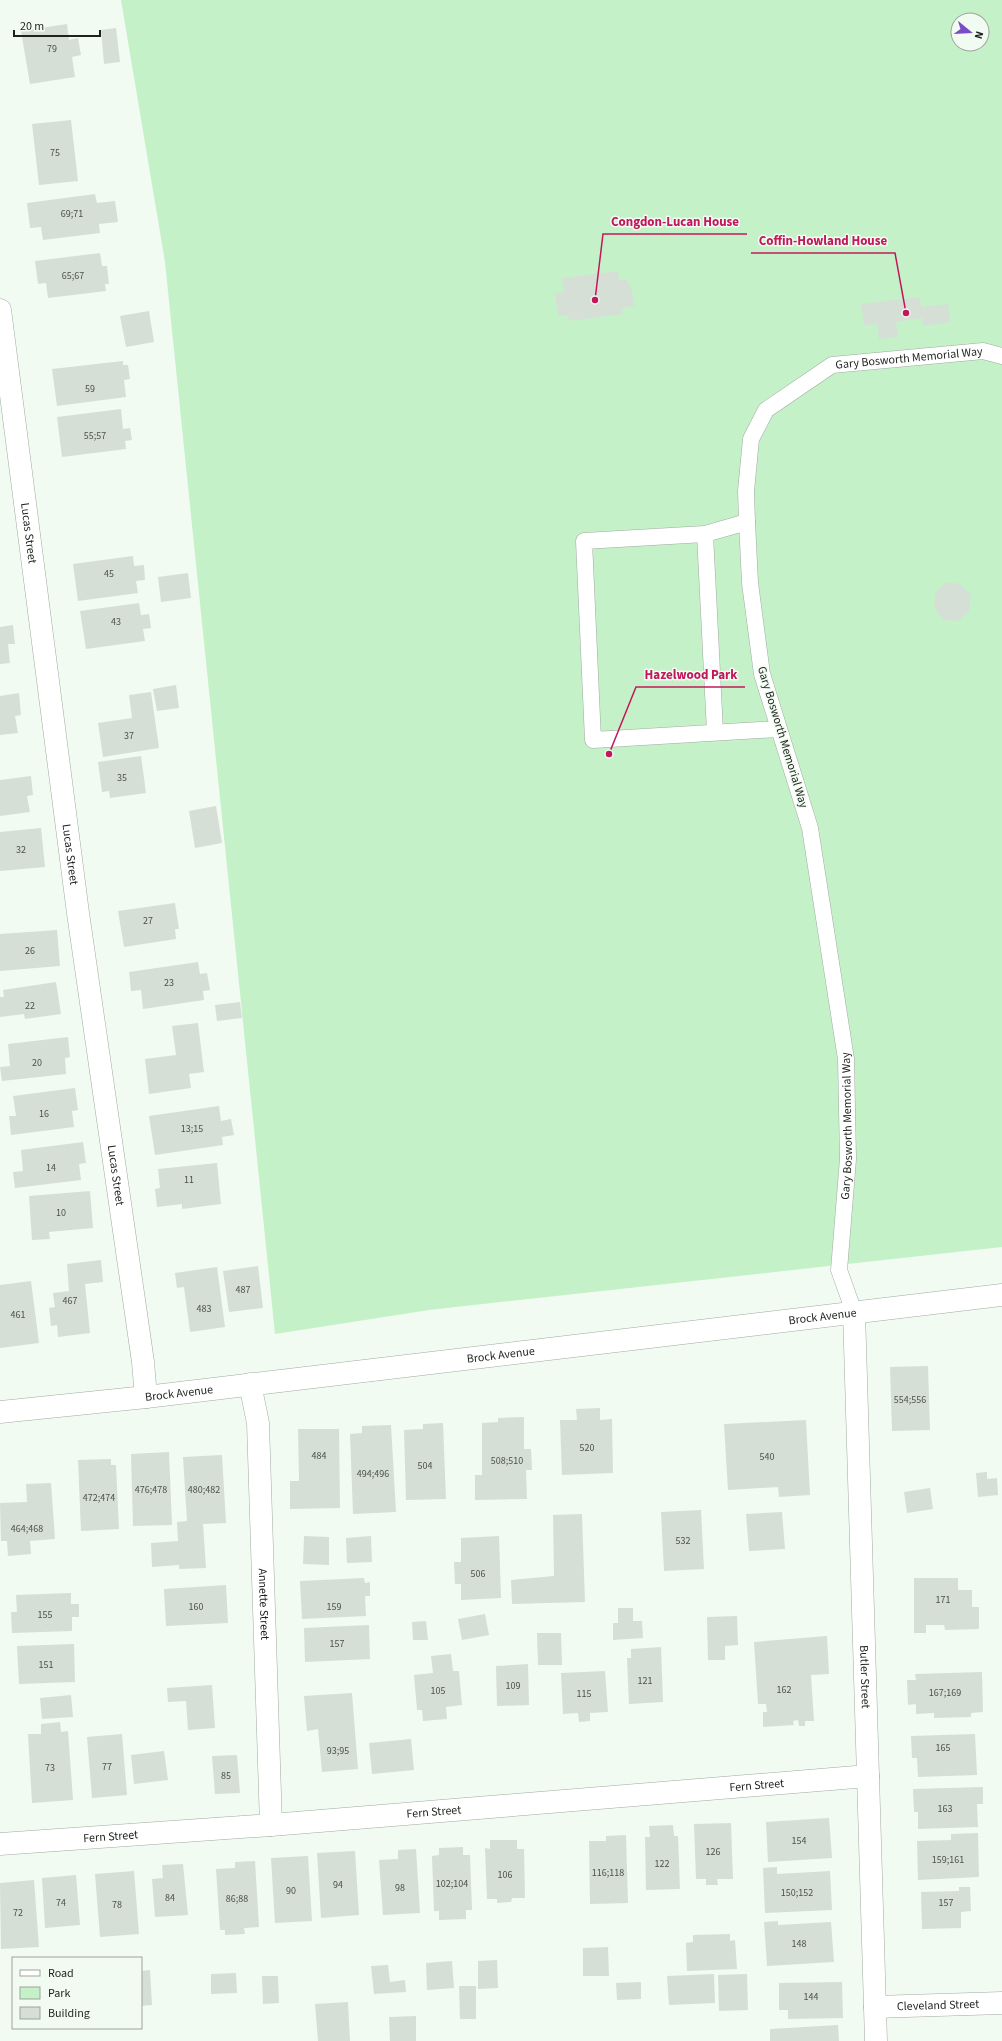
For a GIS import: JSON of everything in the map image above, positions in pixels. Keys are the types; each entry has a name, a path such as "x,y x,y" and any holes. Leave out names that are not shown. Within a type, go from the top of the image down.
{"street":[{"name":"Lucas Street","path":"0,310 78,913 143,1362 146,1397"},
{"name":"Brock Avenue","path":"0,1412 146,1397 1002,1294"},
{"name":"Butler Street","path":"854,1312 876,2041"},
{"name":"Annette Street","path":"250,1384 258,1423 271,1825"},
{"name":"Fern Street","path":"0,1844 271,1825 868,1776"},
{"name":"Cleveland Street","path":"875,2007 1002,2003"}],"lane":[{"name":"Gary Bosworth Memorial Way","path":"854,1312 839,1270 848,1159 846,1059 810,828 762,674 750,583 747,522 746,491 751,439 766,410 832,365 983,351 1002,356"},
{"path":"747,522 705,534 584,541 593,740 778,729"},
{"path":"705,534 715,732"}],"green space":[{"path":"121,0 1002,0 1002,1247 429,1310 275,1334 165,262"}],"building":[{"path":"67,24 69,40 78,38 81,55 72,57 75,77 30,84 21,31"},
{"path":"116,28 120,62 104,64 101,30"},
{"path":"71,120 78,181 39,185 32,124"},
{"path":"95,194 97,203 115,201 118,222 99,224 100,233 43,240 41,227 30,228 27,203"},
{"path":"100,253 102,266 107,266 109,284 105,284 106,291 48,298 46,283 38,284 35,261"},
{"path":"618,271 619,280 627,279 628,285 631,285 634,306 622,308 623,314 569,321 568,315 558,316 555,293 564,292 562,278"},
{"path":"920,297 921,307 948,304 950,322 923,326 922,318 896,322 898,337 879,339 877,324 864,325 861,304"},
{"path":"149,311 154,342 126,347 120,316"},
{"path":"123,361 123,365 128,365 130,379 124,380 126,397 57,406 52,369"},
{"path":"121,409 123,429 130,428 132,440 125,441 126,449 62,457 57,417"},
{"path":"133,556 134,566 144,565 145,580 136,581 138,593 78,601 73,564"},
{"path":"188,573 191,598 161,602 158,577"},
{"path":"946,582 960,584 971,595 969,611 958,621 943,620 934,607 936,591"},
{"path":"139,603 141,615 149,614 151,628 143,629 145,641 86,649 80,611"},
{"path":"13,625 15,644 8,644 10,663 0,664 0,627"},
{"path":"176,685 179,708 157,711 153,689"},
{"path":"151,692 159,748 103,757 98,723 132,718 129,695"},
{"path":"19,693 21,715 15,716 18,733 0,735 0,696"},
{"path":"141,756 146,793 110,798 109,791 102,792 98,762"},
{"path":"31,776 33,795 27,796 30,812 0,816 0,780"},
{"path":"216,806 222,843 195,848 189,811"},
{"path":"41,828 45,867 0,871 0,832"},
{"path":"175,903 179,929 175,929 176,939 124,947 118,911"},
{"path":"57,930 60,966 0,971 0,934"},
{"path":"198,962 200,974 207,973 210,990 203,991 204,1000 143,1009 141,990 131,991 129,972"},
{"path":"56,982 61,1014 25,1019 24,1014 0,1017 0,997 4,997 3,990"},
{"path":"240,1002 242,1018 217,1021 215,1005"},
{"path":"198,1023 204,1072 189,1074 191,1088 149,1094 145,1059 176,1055 172,1026"},
{"path":"68,1037 70,1057 65,1058 66,1074 2,1081 0,1067 10,1066 8,1044"},
{"path":"75,1088 78,1110 72,1111 74,1127 11,1135 9,1116 16,1116 13,1096"},
{"path":"219,1106 221,1121 231,1119 234,1135 222,1137 223,1145 155,1155 149,1116"},
{"path":"83,1142 86,1163 79,1164 81,1180 15,1188 13,1172 23,1171 21,1150"},
{"path":"217,1163 221,1204 182,1209 182,1204 157,1207 155,1189 160,1188 158,1169"},
{"path":"90,1191 93,1228 49,1232 50,1239 32,1240 29,1196"},
{"path":"101,1260 103,1282 85,1284 90,1333 58,1337 57,1325 51,1326 49,1308 55,1307 53,1293 69,1291 67,1264"},
{"path":"258,1266 263,1308 229,1312 223,1271"},
{"path":"217,1267 225,1327 190,1332 184,1287 177,1288 175,1273"},
{"path":"31,1281 39,1343 0,1348 0,1285"},
{"path":"928,1366 930,1430 892,1431 890,1367"},
{"path":"600,1408 600,1420 612,1419 613,1473 562,1475 560,1420 577,1420 576,1409"},
{"path":"524,1417 524,1449 531,1449 532,1470 526,1470 527,1499 475,1500 475,1475 482,1475 482,1423 498,1422 498,1418"},
{"path":"806,1420 810,1495 779,1497 778,1487 728,1490 724,1424"},
{"path":"443,1423 446,1499 406,1500 404,1430 423,1429 423,1424"},
{"path":"391,1425 396,1512 353,1514 350,1434 362,1433 362,1426"},
{"path":"298,1429 339,1429 340,1508 290,1509 290,1481 299,1481"},
{"path":"169,1452 172,1525 133,1526 131,1454"},
{"path":"222,1455 226,1523 203,1524 206,1568 179,1569 179,1565 152,1567 151,1543 178,1541 177,1522 187,1521 183,1457"},
{"path":"111,1459 111,1465 116,1465 119,1529 81,1531 78,1460"},
{"path":"987,1472 987,1479 997,1478 998,1495 978,1497 976,1473"},
{"path":"51,1483 55,1539 30,1541 31,1554 8,1556 7,1541 1,1541 0,1503 27,1502 26,1484"},
{"path":"930,1488 933,1509 907,1513 904,1492"},
{"path":"701,1510 704,1569 664,1571 661,1512"},
{"path":"782,1512 785,1549 749,1551 746,1514"},
{"path":"582,1514 585,1602 512,1604 511,1580 554,1576 553,1515"},
{"path":"304,1536 329,1537 329,1565 303,1564"},
{"path":"371,1536 372,1562 347,1563 346,1538"},
{"path":"499,1536 501,1598 461,1600 461,1584 455,1584 454,1562 461,1562 461,1538"},
{"path":"364,1578 365,1583 370,1582 370,1596 365,1596 366,1616 302,1619 300,1581"},
{"path":"914,1578 958,1578 958,1590 972,1590 972,1607 979,1607 979,1629 945,1630 944,1625 926,1625 926,1633 914,1633"},
{"path":"226,1585 228,1623 166,1626 164,1589"},
{"path":"71,1593 71,1604 79,1604 79,1617 72,1617 72,1631 12,1633 11,1612 17,1612 16,1595"},
{"path":"618,1608 633,1608 633,1621 642,1621 643,1638 613,1640 613,1623 618,1623"},
{"path":"485,1614 489,1635 462,1640 458,1619"},
{"path":"737,1616 738,1645 725,1646 725,1660 708,1660 707,1617"},
{"path":"426,1621 428,1640 413,1640 412,1622"},
{"path":"369,1625 370,1659 305,1662 304,1628"},
{"path":"537,1633 561,1633 562,1665 538,1665"},
{"path":"827,1636 829,1674 811,1675 814,1721 805,1721 805,1726 799,1726 798,1720 793,1721 794,1725 763,1727 763,1712 767,1712 766,1704 758,1704 754,1642"},
{"path":"74,1644 75,1682 19,1684 17,1646"},
{"path":"661,1647 663,1702 629,1704 627,1658 631,1658 631,1649"},
{"path":"451,1654 453,1671 459,1671 462,1705 446,1707 447,1719 423,1721 422,1710 417,1710 414,1675 433,1673 431,1656"},
{"path":"528,1664 529,1705 497,1706 496,1666"},
{"path":"605,1671 608,1712 590,1713 590,1721 579,1722 578,1713 563,1714 561,1673"},
{"path":"982,1672 983,1712 971,1713 971,1717 934,1718 934,1713 916,1714 916,1704 908,1705 907,1680 916,1680 915,1674"},
{"path":"212,1685 215,1728 188,1730 186,1701 168,1702 167,1688"},
{"path":"352,1693 358,1769 322,1772 318,1729 307,1731 304,1696"},
{"path":"71,1695 73,1717 42,1719 40,1698"},
{"path":"60,1722 61,1732 68,1731 73,1800 32,1803 28,1734 41,1734 41,1724"},
{"path":"122,1734 127,1795 92,1798 87,1737"},
{"path":"975,1734 977,1775 918,1777 917,1758 912,1758 911,1736"},
{"path":"411,1739 414,1770 372,1774 369,1743"},
{"path":"164,1751 168,1780 134,1784 131,1755"},
{"path":"237,1755 240,1793 215,1794 212,1756"},
{"path":"983,1787 983,1804 977,1804 978,1827 918,1829 918,1812 914,1812 913,1789"},
{"path":"829,1818 832,1858 768,1862 766,1822"},
{"path":"731,1823 733,1879 717,1879 718,1885 706,1885 706,1879 696,1879 694,1824"},
{"path":"673,1825 674,1836 678,1836 680,1889 646,1890 645,1837 650,1837 649,1826"},
{"path":"978,1833 979,1877 918,1880 917,1841 951,1840 951,1834"},
{"path":"626,1835 628,1903 590,1904 589,1841 606,1841 606,1836"},
{"path":"490,1840 517,1840 517,1849 524,1849 525,1898 512,1898 511,1902 497,1903 497,1899 487,1899 485,1848 490,1849"},
{"path":"463,1847 463,1855 470,1855 472,1910 466,1910 466,1919 439,1920 439,1911 434,1911 432,1856 439,1855 439,1848"},
{"path":"416,1849 420,1913 383,1915 379,1860 398,1859 398,1850"},
{"path":"355,1851 359,1915 321,1918 317,1853"},
{"path":"308,1856 312,1921 275,1923 271,1858"},
{"path":"255,1861 259,1927 244,1928 245,1934 225,1935 225,1930 220,1930 216,1869 235,1868 235,1862"},
{"path":"183,1864 188,1915 155,1917 152,1879 163,1878 162,1865"},
{"path":"777,1867 777,1874 830,1871 832,1910 765,1913 763,1868"},
{"path":"134,1871 139,1934 100,1937 95,1874"},
{"path":"76,1875 80,1925 45,1928 42,1878"},
{"path":"34,1880 39,1947 1,1949 0,1883"},
{"path":"959,1887 970,1887 971,1911 961,1912 961,1928 922,1929 921,1892 959,1891"},
{"path":"778,1921 778,1925 831,1922 834,1962 767,1966 764,1922"},
{"path":"730,1934 730,1941 735,1940 737,1969 687,1971 686,1943 693,1942 693,1935"},
{"path":"608,1947 609,1976 583,1976 583,1948"},
{"path":"497,1960 498,1988 478,1989 478,1961"},
{"path":"452,1961 454,1988 427,1990 426,1963"},
{"path":"388,1965 390,1982 405,1980 406,1992 374,1994 371,1966"},
{"path":"150,1970 152,2005 142,2006 142,1971"},
{"path":"236,1973 237,1993 211,1994 211,1974"},
{"path":"714,1974 715,2003 669,2005 667,1976"},
{"path":"747,1974 748,2010 719,2011 718,1975"},
{"path":"262,1976 278,1976 279,2003 263,2004"},
{"path":"641,1982 641,1999 617,2000 616,1983"},
{"path":"842,1982 843,2018 788,2019 788,2010 779,2010 779,1983"},
{"path":"459,1986 476,1986 476,2019 460,2019"},
{"path":"348,2002 350,2041 318,2041 315,2004"},
{"path":"416,2016 416,2041 390,2041 389,2017"},
{"path":"838,2025 839,2041 770,2041 770,2029"}],"place":[{"name":"Congdon-Lucan House","path":"595,300"},
{"name":"Coffin-Howland House","path":"906,313"},
{"name":"Hazelwood Park","path":"609,754"}]}
